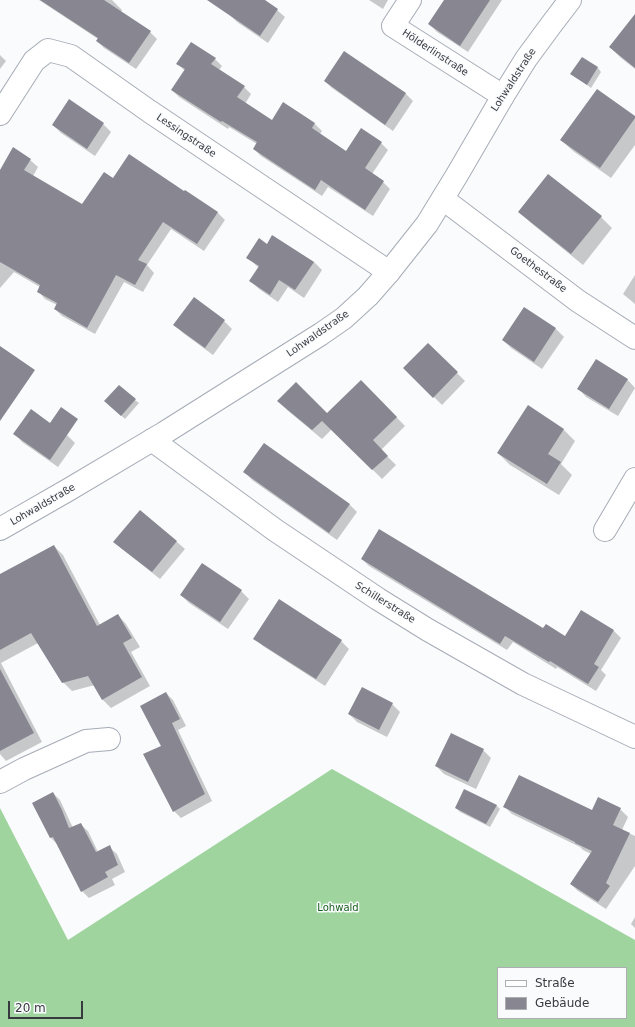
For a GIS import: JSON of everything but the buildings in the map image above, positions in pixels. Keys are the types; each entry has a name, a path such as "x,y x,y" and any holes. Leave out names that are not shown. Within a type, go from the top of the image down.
{"street":[{"name":"Hölderlinstraße","path":"410,0 393,26 502,96"},
{"name":"Lohwaldstraße","path":"0,529 152,440 321,334 344,318 368,296 427,224 502,96 534,48 570,0"},
{"name":"Lessingstraße","path":"0,114 34,61 48,50 71,56 149,111 389,272"},
{"name":"Goethestraße","path":"443,199 578,301 635,338"},
{"name":"Schillerstraße","path":"152,440 282,535 372,595 422,626 523,684 635,736"},
{"path":"606,530 635,479"},
{"path":"0,782 24,769 86,741 109,739"}],"green space":[{"name":"Lohwald","path":"332,769 635,940 635,1027 0,1027 0,808 68,940"}]}
